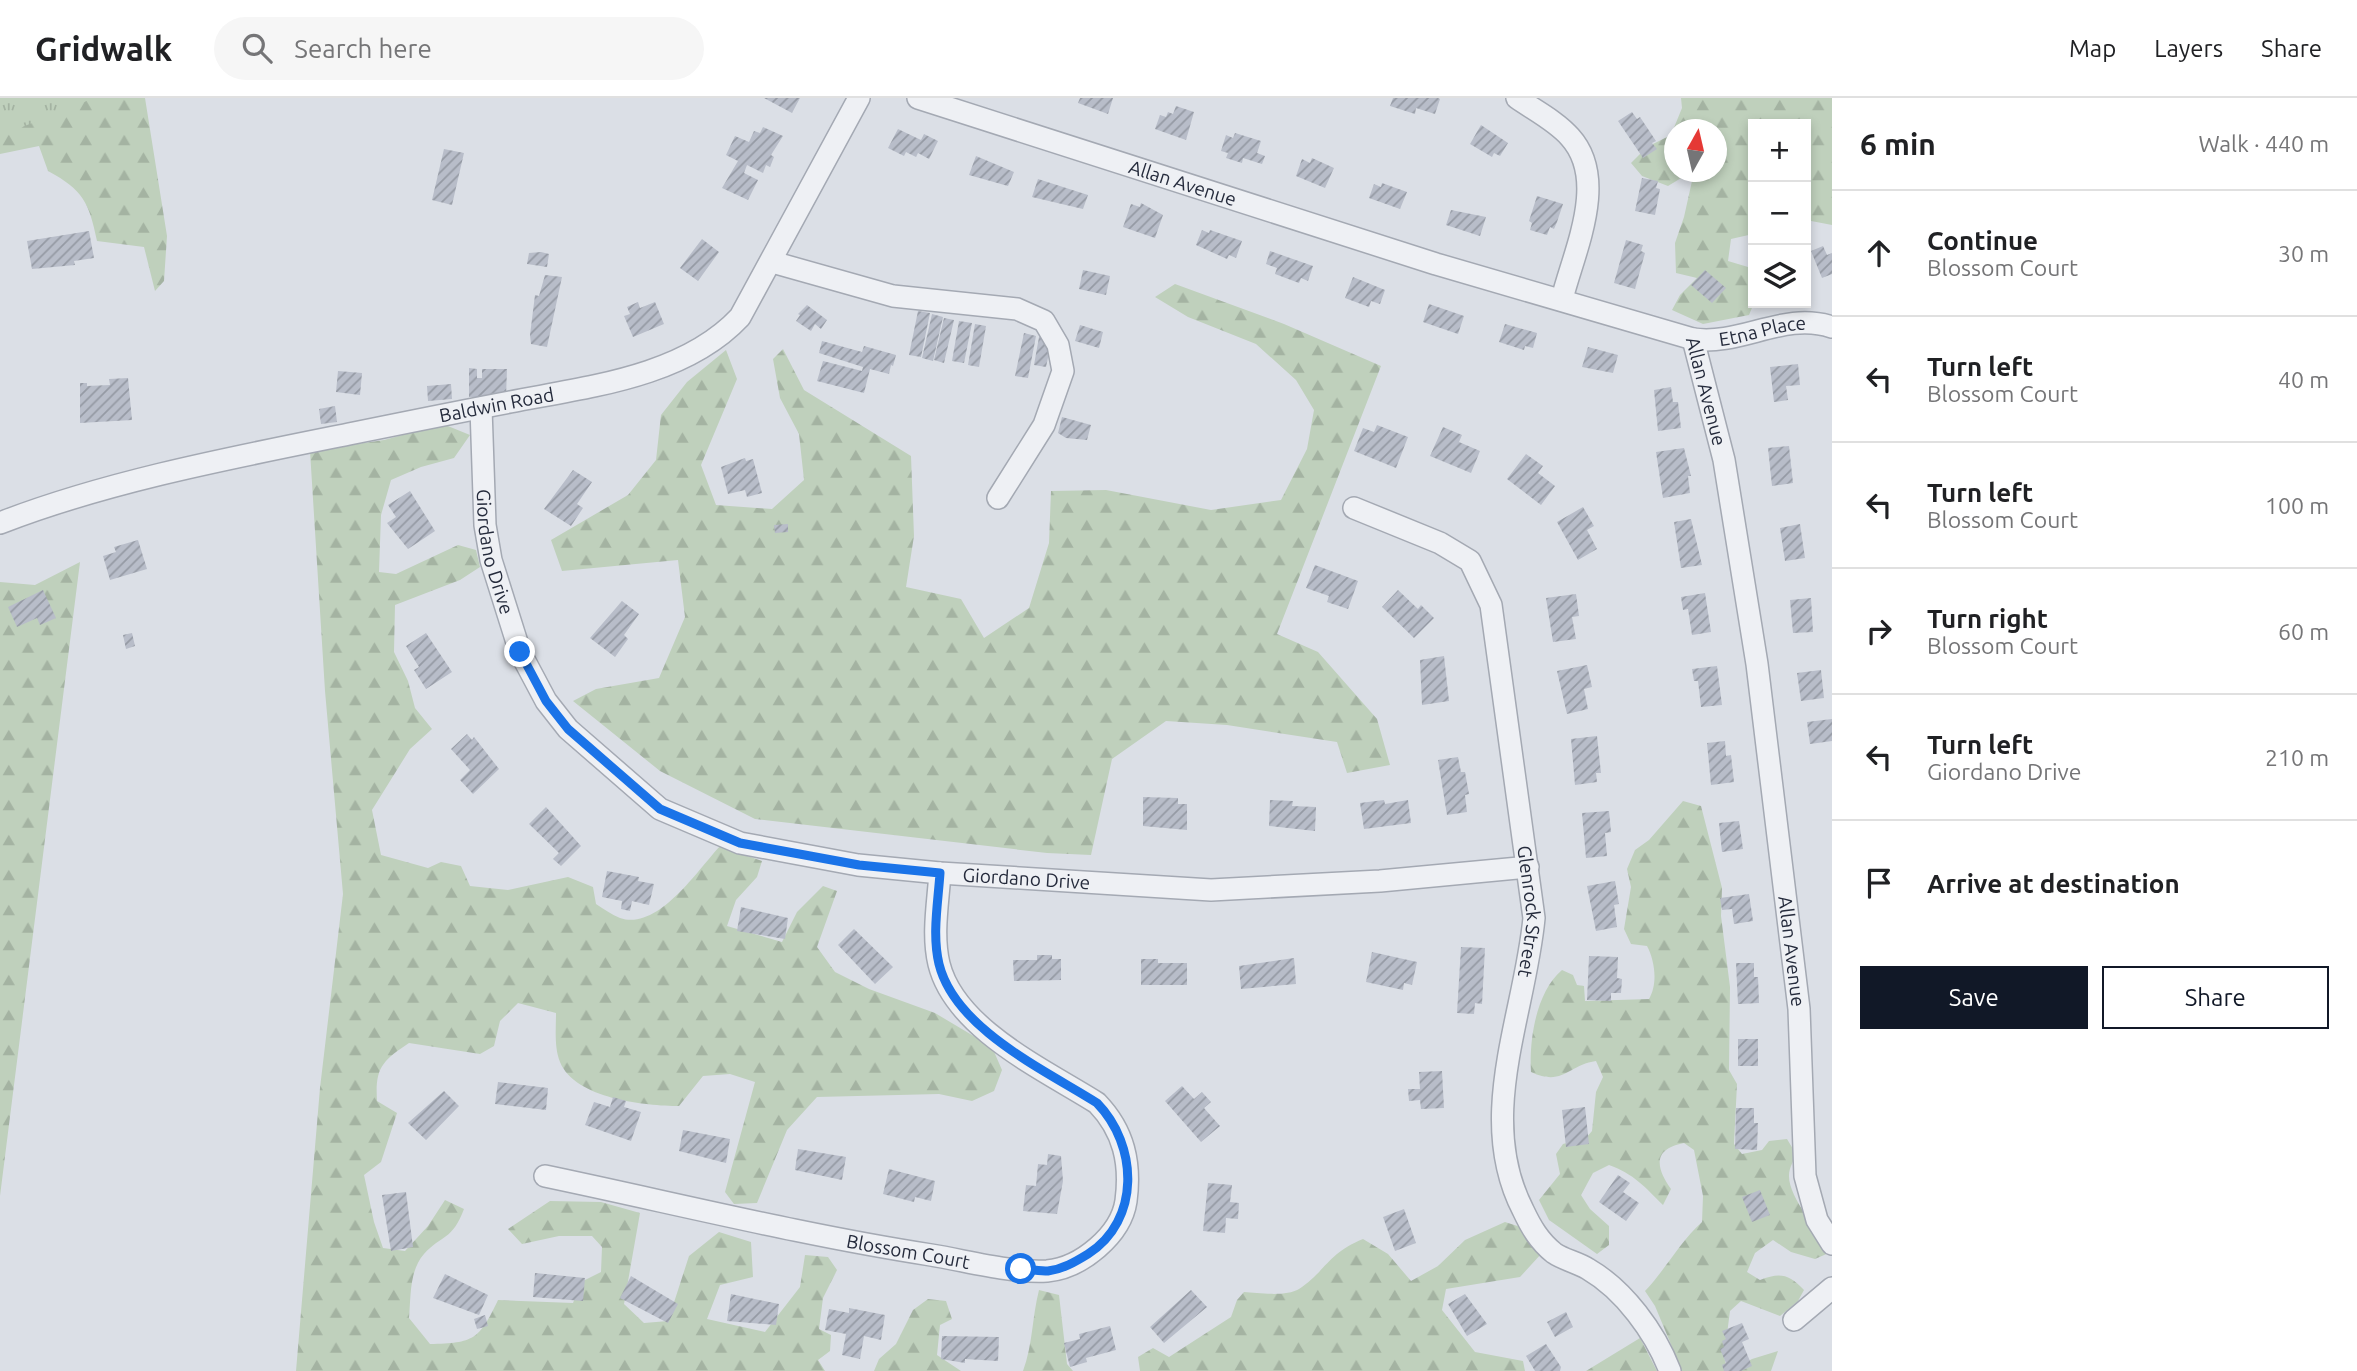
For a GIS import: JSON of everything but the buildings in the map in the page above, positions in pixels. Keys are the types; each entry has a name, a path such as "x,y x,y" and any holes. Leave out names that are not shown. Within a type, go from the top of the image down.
{"street":[{"name":"Baldwin Road","path":"0,523 58,502 114,487 346,434 617,379 689,354 712,342 740,317 859,98"},
{"name":"Allan Avenue","path":"918,98 1436,264 1693,339 1724,460 1757,664 1800,1009 1805,1176 1817,1220 1832,1244"},
{"path":"1517,98 1569,135 1577,146 1587,173 1589,191 1562,299"},
{"path":"772,262 892,296 1017,309 1044,321 1058,345 1063,371 1044,425 998,498"},
{"name":"Etna Place","path":"1693,339 1709,341 1737,337 1794,322 1832,327"},
{"name":"Giordano Drive","path":"481,408 485,525 498,591 520,652 546,701 568,729 660,809 740,843 859,865 940,873 1211,890 1380,881 1528,867"},
{"name":"Glenrock Street","path":"1354,508 1450,549 1470,561 1491,605 1534,918 1531,954 1501,1104 1502,1138 1514,1194 1535,1233 1555,1254 1586,1268 1616,1287 1639,1318 1670,1371"},
{"name":"Blossom Court","path":"545,1176 878,1247 1021,1269 1048,1271 1071,1265 1097,1248 1125,1207 1128,1172 1121,1138 1112,1119 1097,1103 984,1030 959,1004 945,982 939,963 936,938 940,873"},
{"path":"1794,1320 1832,1288"}],"green space":[{"path":"0,98 145,98 167,236 164,281 155,291 144,247 97,241 83,198 69,184 48,171 39,146 0,154"},
{"path":"0,98 94,98 0,136"},
{"path":"1681,98 1832,98 1832,225 1811,221 1811,119 1748,119 1748,235 1731,239 1728,261 1748,267 1748,308 1752,308 1749,315 1703,324 1672,310 1680,295 1697,278 1676,273 1675,243 1692,182 1727,182 1727,119 1678,119 1682,108"},
{"path":"1664,138 1664,182 1675,182 1668,186 1642,176 1631,163 1647,147"},
{"path":"1175,284 1284,324 1381,366 1277,634 1318,652 1377,719 1390,765 1347,773 1337,742 1227,725 1166,721 1112,759 1091,855 1047,853 755,819 660,771 573,701 596,689 659,678 685,617 678,560 562,571 551,540 628,495 656,460 661,415 687,382 726,350 737,379 701,465 716,505 772,509 804,480 799,434 780,398 773,359 783,349 804,390 911,456 914,536 906,587 961,599 984,638 1029,608 1049,543 1051,491 1106,490 1211,510 1281,500 1307,449 1314,410 1296,380 1256,344 1188,317 1155,297"},
{"path":"443,424 470,435 454,458 421,467 391,480 381,515 379,572 396,574 458,545 476,550 480,567 460,580 395,605 394,652 408,681 415,708 432,729 410,749 372,810 381,855 428,868 441,862 461,866 470,886 508,890 568,877 593,887 596,904 605,910 620,918 634,920 662,908 676,896 720,846 762,861 757,877 736,900 727,926 782,942 797,912 823,886 837,891 817,947 835,972 869,989 935,1013 992,1047 1002,1070 994,1091 972,1101 939,1094 817,1097 787,1130 757,1203 734,1204 725,1192 755,1082 730,1074 703,1076 679,1106 613,1098 580,1084 568,1075 558,1056 556,1013 518,1003 500,1021 494,1046 480,1054 409,1043 386,1061 379,1073 377,1101 397,1113 381,1162 364,1175 374,1222 383,1248 405,1251 428,1226 445,1200 464,1209 451,1232 430,1248 419,1261 412,1284 409,1318 430,1344 457,1342 473,1337 480,1331 498,1300 573,1303 581,1282 601,1272 602,1247 592,1236 559,1236 522,1244 508,1229 550,1201 601,1202 640,1213 624,1304 644,1323 668,1321 689,1256 719,1232 751,1242 753,1277 720,1285 707,1319 765,1332 800,1287 805,1255 828,1257 837,1270 823,1298 819,1329 831,1335 830,1351 818,1360 825,1371 296,1371 320,1088 343,894 325,691 310,451 384,440"},
{"path":"80,562 0,1196 0,582 35,585"},
{"path":"1683,801 1701,806 1722,888 1721,916 1730,987 1729,1070 1737,1084 1734,1144 1742,1154 1762,1150 1769,1141 1787,1139 1796,1154 1789,1175 1790,1184 1805,1215 1831,1252 1815,1259 1791,1252 1773,1240 1755,1253 1747,1272 1760,1280 1784,1276 1804,1290 1798,1301 1780,1316 1741,1301 1730,1311 1724,1357 1728,1371 1682,1371 1655,1306 1645,1291 1702,1222 1703,1196 1694,1150 1684,1143 1666,1150 1662,1155 1660,1167 1671,1189 1663,1205 1639,1182 1618,1169 1609,1165 1593,1173 1581,1195 1590,1209 1609,1226 1609,1245 1597,1254 1549,1220 1539,1200 1560,1174 1556,1154 1563,1144 1586,1138 1592,1131 1596,1092 1603,1077 1596,1061 1558,1076 1542,1076 1531,1072 1531,1046 1540,1004 1553,979 1562,970 1573,975 1577,985 1584,986 1585,1001 1649,999 1654,980 1654,965 1650,952 1647,946 1631,944 1624,929 1631,887 1627,869 1635,850 1649,840"},
{"path":"1505,1222 1527,1229 1542,1253 1520,1277 1446,1289 1442,1310 1475,1352 1523,1361 1525,1371 1140,1371 1138,1357 1153,1348 1169,1357 1231,1317 1237,1300 1244,1292 1272,1294 1299,1289 1334,1256 1363,1239 1388,1254 1411,1281 1438,1266 1465,1240"},
{"path":"1039,1290 1059,1295 1067,1364 1073,1371 1023,1371"},
{"path":"928,1299 946,1301 952,1319 940,1325 937,1355 961,1371 874,1371 879,1359 896,1344 913,1310"},
{"path":"1640,1338 1657,1371 1586,1371"},
{"path":"1778,1351 1771,1371 1731,1371 1752,1359"}],"route":[{"path":"520,652 546,701 568,729 660,809 740,843 859,865 940,873 936,938 939,963 945,982 959,1004 984,1030 1097,1103 1112,1119 1127,1159 1125,1207 1114,1228 1097,1248 1071,1265 1048,1271 1021,1269"}]}
